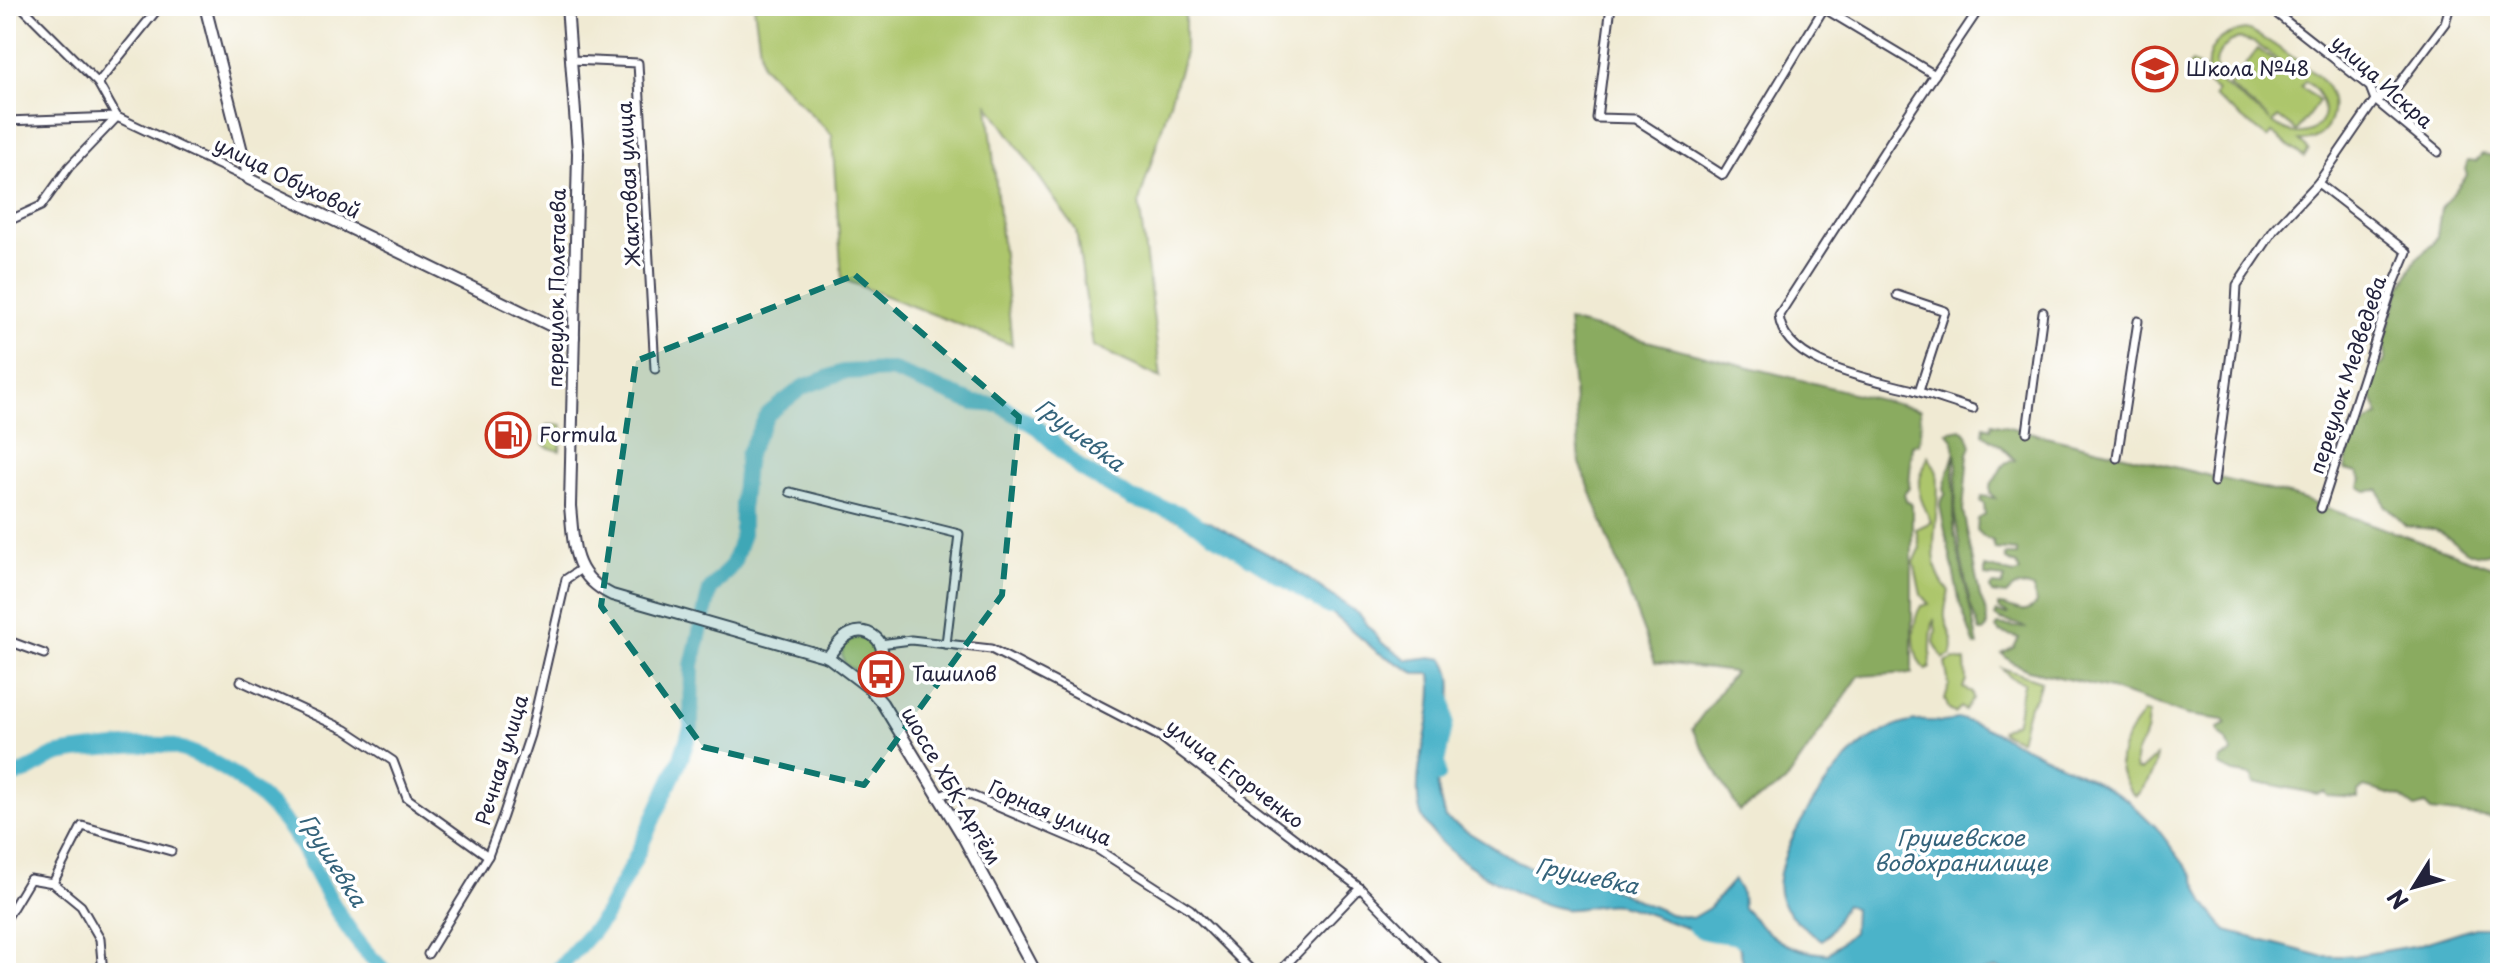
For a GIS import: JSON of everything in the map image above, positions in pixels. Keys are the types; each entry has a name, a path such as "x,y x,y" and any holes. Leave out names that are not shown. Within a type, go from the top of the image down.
{"main road":[{"path":"205,6 249,179"},
{"name":"переулок Полетаева","path":"567,6 578,153 570,506 575,555 581,569"},
{"name":"улица Обуховой","path":"249,179 574,337"},
{"name":"шоссе ХБК-Артём","path":"581,569 597,588 612,595 828,657 869,688 882,703 962,835 1036,973"},
{"path":"828,657 842,640 855,632 870,634 880,644 882,661 869,688"}],"street":[{"path":"21,6 98,83 117,117"},
{"path":"98,83 160,6"},
{"path":"1611,6 1597,118 1635,119 1723,175 1822,7 1935,75"},
{"path":"1973,409 1825,366 1791,342 1780,329 1779,315 1981,6"},
{"name":"улица Искра","path":"2267,6 2370,87 2375,100 2438,152"},
{"path":"2214,482 2237,285 2274,230 2318,183 2375,100 2393,92 2445,23 2450,6"},
{"name":"Жактовая улица","path":"571,60 638,63 655,369"},
{"path":"6,121 117,117"},
{"path":"6,222 41,206 69,167 117,117"},
{"name":"улица Обуховой","path":"117,117 249,179"},
{"name":"переулок Медведева","path":"2318,183 2407,252 2393,286 2321,508"},
{"path":"1897,295 1945,311 1919,391"},
{"path":"2027,432 2043,312"},
{"path":"2117,458 2138,321"},
{"path":"790,492 959,534 946,644"},
{"name":"Речная улица","path":"428,954 488,856 530,735 566,579 581,569"},
{"path":"6,640 44,654"},
{"name":"улица Егорченко","path":"880,644 911,640 991,649 1161,737 1360,888 1444,973"},
{"path":"241,681 346,730 393,761 407,798 488,856"},
{"name":"Горная улица","path":"937,797 953,791 968,794 1097,849 1190,909 1254,973"},
{"path":"53,883 82,826 171,851"},
{"path":"6,919 30,879 53,883 81,906 100,939 103,973"},
{"path":"1278,973 1360,888"}],"highlighted area":[{"path":"855,275 1019,417 1002,595 864,785 703,747 601,606 636,361"}],"green space":[{"path":"754,6 1185,6 1185,53 1139,202 1161,378 1093,346 1076,230 988,104 1012,345 842,279 832,135 762,65"},
{"path":"2245,30 2302,64 2330,92 2331,119 2317,137 2299,141 2309,150 2304,157 2272,133 2268,138 2214,97 2217,91 2187,68 2192,62 2208,73 2209,56 2216,43","holes":["2239,39 2256,43 2277,60 2275,62 2258,49 2229,86 2271,121 2222,84 2218,77 2216,63 2221,51","2305,81 2317,92 2323,104 2323,115 2311,131 2300,133 2287,131 2273,123 2278,117 2297,131 2319,101 2301,87"]},
{"path":"2482,154 2500,157 2500,536 2489,538 2491,553 2483,555 2469,552 2434,529 2406,526 2385,505 2379,490 2367,491 2360,487 2362,479 2357,473 2345,470 2355,437 2366,424 2379,416 2369,390 2375,369 2386,358 2384,341 2399,292 2417,257 2433,244 2441,209 2467,175 2465,169 2468,161 2476,162"},
{"path":"1568,321 1920,410 1921,435 1918,444 1912,445 1909,488 1904,494 1906,501 1912,504 1912,673 1859,676 1785,783 1739,811 1692,729 1734,672 1655,662 1580,463"},
{"path":"1992,423 2293,496 2500,570 2500,819 2431,811 2425,805 2415,808 2400,797 2364,787 2358,792 2358,798 2254,784 2252,776 2219,766 2222,758 2232,753 2227,741 2218,732 2218,728 2227,724 2224,720 2187,715 2110,689 2028,670 2013,663 2002,654 2014,647 2019,638 1999,632 1996,628 1998,625 2025,628 1995,616 1997,612 2008,614 1998,605 2022,611 2036,604 2034,589 2022,586 2006,595 1992,593 1990,588 2002,586 2005,578 1985,576 1985,567 2015,574 2020,572 2017,565 2006,560 2005,555 2017,555 2017,551 1995,549 1993,541 1977,530 1978,519 1985,515 1984,504 1980,501 1982,496 1995,498 1990,493 1991,485 2003,465 2015,460 1983,434 1984,426 1991,428"},
{"path":"547,425 562,425 560,451 543,443"},
{"path":"1961,429 1967,434 1971,446 1963,511 1986,616 1987,628 1983,632 1980,632 1970,604 1955,515 1957,466 1953,439 1947,432"},
{"path":"1954,454 1954,532 1978,645 1975,646 1960,604 1940,506"},
{"path":"1928,456 1937,473 1934,551 1940,579 1949,591 1945,618 1953,646 1951,655 1943,659 1934,642 1934,619 1930,668 1926,670 1917,657 1914,630 1921,606 1929,604 1921,595 1914,562 1920,549 1916,529 1931,522 1919,490"},
{"path":"858,638 869,643 874,654 869,665 858,670 847,665 842,654 847,643"},
{"path":"1954,659 1965,661 1966,680 1963,688 1972,692 1973,699 1965,711 1961,707 1955,713 1949,710 1945,699 1949,685 1945,663"},
{"path":"2002,668 2041,681 2036,697 2029,705 2020,740 2001,730 2016,722 2024,683 2010,677"},
{"path":"2144,712 2149,714 2147,729 2136,754 2136,770 2141,770 2156,756 2156,761 2150,778 2136,796 2129,790 2120,764 2124,745"}],"water":[{"name":"Грушевское водохранилище","path":"1179,513 1207,521 1285,563 1360,615 1381,642 1408,660 1444,659 1452,681 1437,771 1445,818 1517,862 1562,880 1591,880 1670,914 1692,918 1709,908 1734,880 1742,894 1743,908 1771,935 1801,950 1828,954 1853,932 1854,909 1846,904 1822,940 1787,910 1780,897 1779,880 1794,834 1841,765 1871,739 1905,723 1948,722 1958,718 2081,774 2128,800 2156,827 2193,876 2205,904 2227,931 2321,956 2354,956 2418,945 2475,927 2500,927 2500,973 2012,973 1996,968 1977,973 1746,973 1736,934 1700,932 1618,905 1564,909 1547,905 1525,897 1479,872 1457,857 1426,823 1419,807 1418,790 1431,707 1431,674 1417,674 1377,652 1312,596 1206,529 1170,518"}],"waterway":[{"name":"Грушевка","path":"555,973 603,919 633,863 681,758 691,728 692,665 710,590 733,564 742,536 747,455 768,414 803,387 843,372 891,370 974,403 1000,405 1038,428 1081,469 1132,499 1179,513 1329,607"},
{"name":"Грушевка","path":"1438,775 1437,762 1446,721 1444,699"},
{"name":"Грушевка","path":"6,776 26,771 56,755 132,746 171,746 211,762 249,787 282,818 352,934 388,973"},
{"name":"Грушевка","path":"1695,926 1707,932 1734,936 1750,944"}],"place":[{"name":"Школа №48","path":"2155,69"},
{"name":"Formula","path":"508,435"},
{"name":"Ташилов","path":"881,674"}]}
